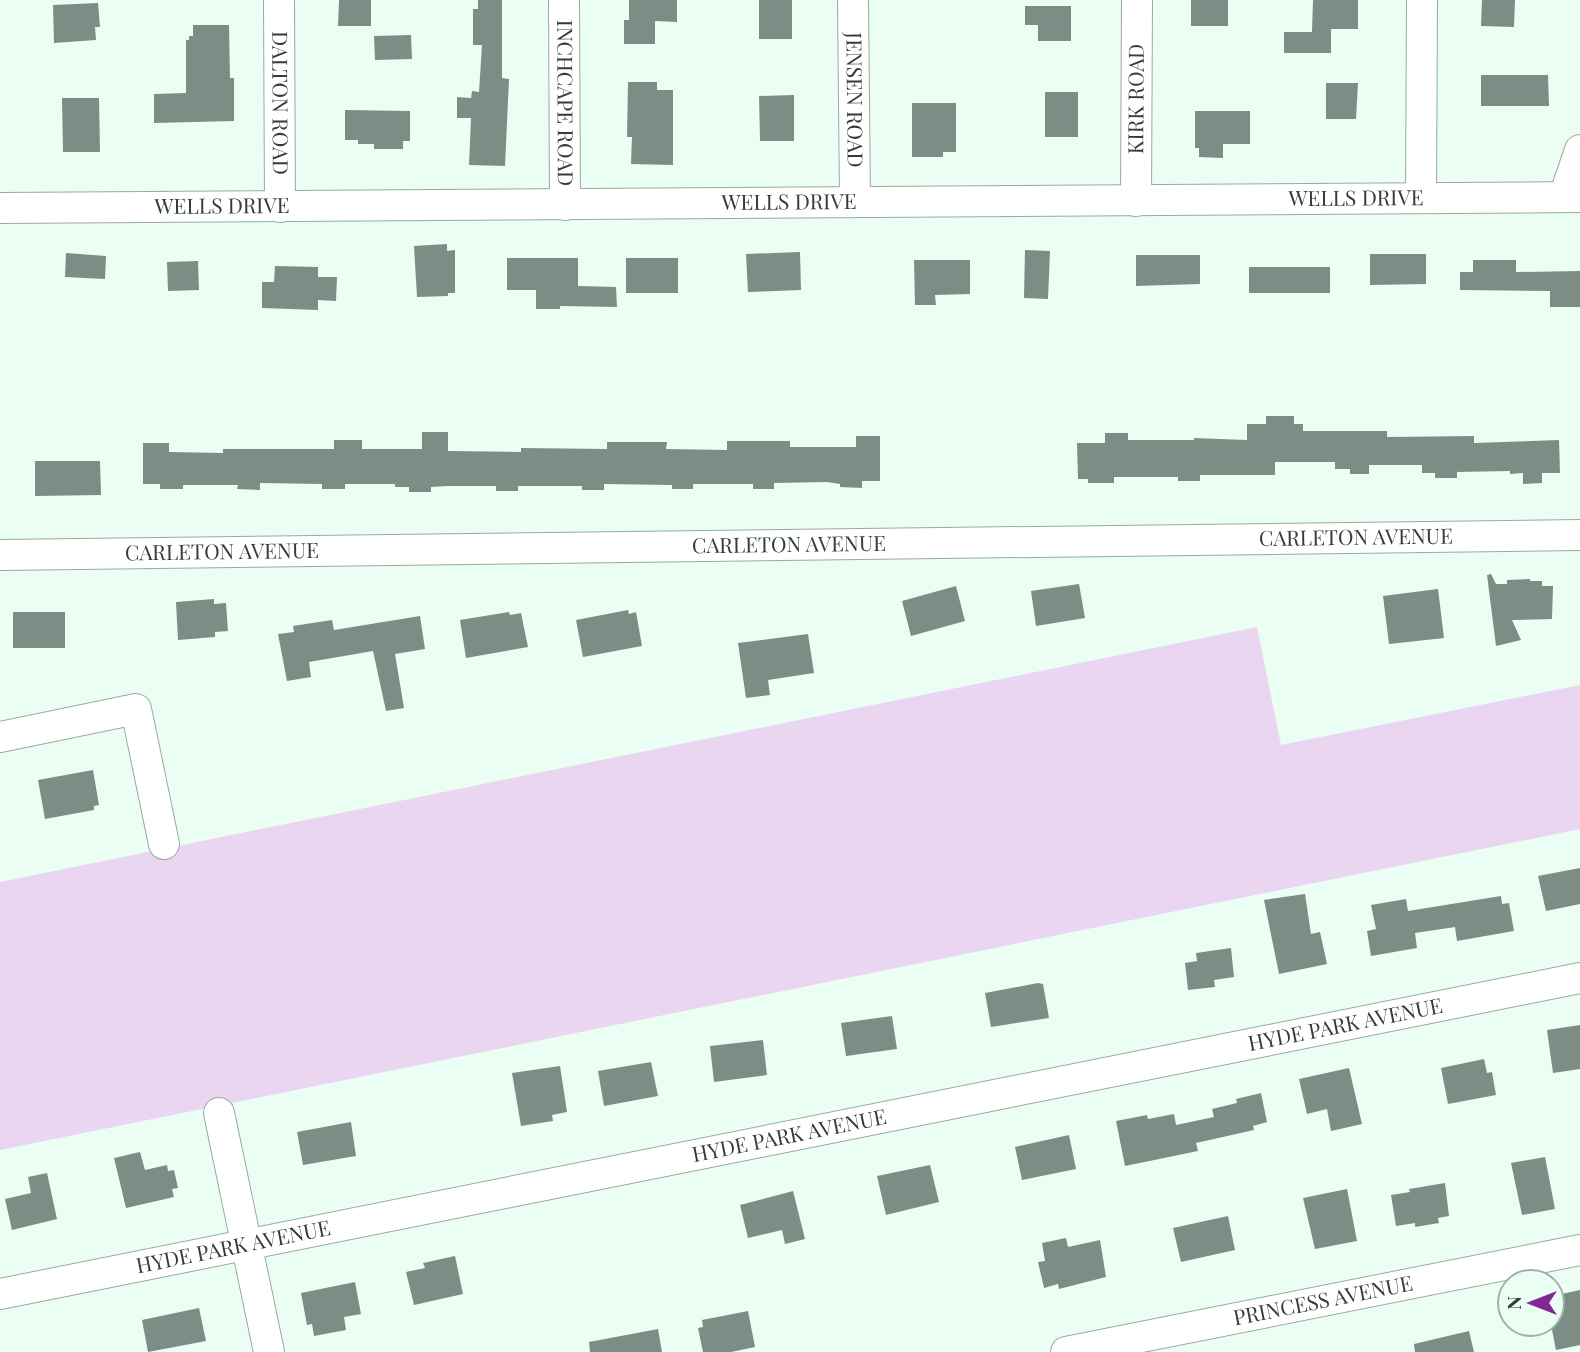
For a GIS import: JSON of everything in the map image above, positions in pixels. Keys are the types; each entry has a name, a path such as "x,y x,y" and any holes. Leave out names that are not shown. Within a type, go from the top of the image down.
{"street":[{"name":"DALTON ROAD","path":"279,0 280,207"},
{"name":"INCHCAPE ROAD","path":"564,0 565,205"},
{"name":"JENSEN ROAD","path":"853,0 855,201"},
{"name":"KIRK ROAD","path":"1136,201 1137,0"},
{"path":"1421,197 1422,0"},
{"path":"1572,197 1580,150"},
{"name":"WELLS DRIVE","path":"0,208 1572,197"},
{"name":"CARLETON AVENUE","path":"0,555 1580,535"},
{"path":"0,737 136,709 164,844"},
{"name":"HYDE PARK AVENUE","path":"0,1294 1580,978"},
{"path":"219,1113 269,1352"},
{"name":"PRINCESS AVENUE","path":"1066,1352 1580,1250"}],"shaded area":[{"path":"1257,627 1281,745 1580,685 1580,829 0,1150 0,882"}],"building":[{"path":"339,0 371,0 371,26 338,26"},
{"path":"478,0 502,0 502,78 509,79 505,166 469,165 471,118 457,118 457,97 471,98 472,91 479,92 482,45 473,45 473,9 478,9"},
{"path":"629,0 677,0 677,22 655,21 655,44 624,44 624,20 629,20"},
{"path":"759,0 792,0 792,39 759,39"},
{"path":"1191,0 1228,0 1228,26 1191,26"},
{"path":"1313,0 1358,0 1358,29 1331,29 1331,53 1284,53 1284,32 1312,32"},
{"path":"1482,0 1515,0 1514,27 1481,26"},
{"path":"98,3 100,27 95,27 96,40 54,43 53,5"},
{"path":"1025,6 1071,6 1071,41 1038,41 1038,25 1025,25"},
{"path":"193,25 229,25 230,78 234,78 234,121 154,123 154,94 186,93 186,40 193,36"},
{"path":"411,35 412,59 375,60 374,36"},
{"path":"1481,75 1548,75 1549,106 1481,106"},
{"path":"628,82 657,82 657,90 673,90 673,165 631,164 632,137 627,137"},
{"path":"1326,83 1358,83 1356,119 1326,119"},
{"path":"1045,92 1078,92 1078,137 1045,137"},
{"path":"794,95 794,141 760,141 759,96"},
{"path":"62,98 99,98 100,152 63,152"},
{"path":"912,103 956,103 956,152 943,152 943,157 912,157"},
{"path":"345,110 410,111 410,141 403,141 403,149 374,149 374,144 358,144 358,140 345,140"},
{"path":"1195,111 1250,111 1250,144 1223,144 1223,158 1199,157 1199,148 1195,148"},
{"path":"447,244 447,251 455,250 455,293 448,293 448,296 417,297 414,246"},
{"path":"1025,250 1050,251 1048,299 1024,298"},
{"path":"800,252 801,290 748,292 746,254"},
{"path":"66,253 106,256 105,279 65,277"},
{"path":"1370,254 1426,254 1426,284 1370,285"},
{"path":"1136,255 1200,255 1200,284 1136,286"},
{"path":"507,258 578,258 578,286 616,287 617,307 560,306 560,309 536,309 536,290 507,290"},
{"path":"626,258 678,258 678,293 626,293"},
{"path":"914,260 970,260 970,294 935,295 936,305 915,305"},
{"path":"1473,260 1516,260 1516,272 1580,271 1580,307 1550,307 1550,291 1460,290 1460,272 1473,272"},
{"path":"198,261 199,290 168,291 167,262"},
{"path":"275,266 318,267 318,277 337,277 336,301 318,300 318,310 262,308 262,282 274,282"},
{"path":"1249,267 1330,267 1330,293 1249,293"},
{"path":"1266,416 1294,416 1294,424 1303,424 1303,431 1387,431 1387,437 1474,436 1474,443 1559,440 1560,473 1542,473 1542,483 1523,484 1523,473 1510,474 1510,471 1457,472 1457,478 1435,478 1435,473 1422,473 1422,465 1369,465 1369,474 1350,474 1350,469 1335,469 1335,462 1275,462 1275,475 1200,475 1200,481 1178,481 1178,477 1114,477 1114,483 1088,483 1088,479 1078,479 1077,443 1105,443 1105,433 1128,433 1128,440 1247,440 1247,424 1266,424"},
{"path":"422,432 448,432 448,451 521,452 521,448 607,449 607,442 667,442 666,449 727,450 727,441 790,441 790,447 856,447 856,436 880,436 880,481 862,481 862,488 840,487 840,484 827,482 774,483 774,489 753,489 753,484 693,484 693,489 672,489 672,485 604,484 604,490 582,490 582,486 518,486 518,491 496,491 496,486 448,486 431,487 431,492 409,492 409,487 395,487 395,484 345,484 345,489 322,489 322,484 260,483 260,490 237,489 238,485 183,485 183,489 160,489 160,484 143,484 143,443 169,443 169,452 334,449 334,440 362,440 362,449 422,449"},
{"path":"35,461 100,461 101,495 35,496"},
{"path":"1491,574 1496,584 1507,584 1507,580 1530,579 1542,581 1542,586 1553,586 1552,619 1512,620 1521,640 1496,646 1487,575"},
{"path":"1079,584 1085,618 1036,626 1031,591"},
{"path":"956,586 965,621 911,636 902,601"},
{"path":"1438,589 1444,638 1389,644 1383,596"},
{"path":"214,599 214,604 226,603 228,631 215,632 215,637 178,640 176,602"},
{"path":"628,610 629,614 636,612 642,646 583,657 576,620"},
{"path":"13,612 65,612 65,648 13,648"},
{"path":"509,612 510,615 521,613 528,647 466,658 460,620"},
{"path":"420,616 425,649 395,654 404,708 386,711 373,651 309,662 311,677 287,681 278,634 294,632 293,626 332,620 334,630"},
{"path":"808,634 814,673 768,680 770,695 746,698 738,643"},
{"path":"93,770 99,805 94,806 94,810 45,819 38,780"},
{"path":"1580,868 1580,904 1546,911 1538,876"},
{"path":"1305,894 1311,934 1320,932 1327,964 1279,974 1264,900"},
{"path":"1501,896 1502,904 1509,903 1514,931 1457,941 1455,927 1415,933 1417,948 1371,956 1367,931 1376,929 1371,905 1406,899 1408,911"},
{"path":"1231,948 1234,977 1214,980 1215,987 1188,990 1185,963 1197,961 1196,953"},
{"path":"1043,984 1049,1018 991,1027 985,993"},
{"path":"892,1016 897,1049 846,1056 841,1023"},
{"path":"1580,1025 1580,1069 1553,1073 1547,1030"},
{"path":"763,1040 767,1075 714,1082 710,1046"},
{"path":"1484,1059 1487,1073 1492,1072 1496,1095 1448,1104 1441,1068"},
{"path":"651,1062 658,1096 604,1106 598,1071"},
{"path":"560,1066 567,1112 552,1115 553,1121 521,1126 512,1073"},
{"path":"1349,1068 1362,1124 1331,1131 1327,1109 1307,1114 1299,1079"},
{"path":"1261,1093 1267,1122 1253,1126 1254,1130 1196,1143 1198,1151 1125,1166 1116,1121 1147,1115 1148,1119 1174,1114 1176,1125 1214,1117 1212,1109"},
{"path":"351,1122 356,1156 303,1165 297,1132"},
{"path":"1069,1135 1076,1169 1022,1180 1015,1147"},
{"path":"140,1152 145,1170 167,1165 168,1171 174,1170 178,1188 172,1189 174,1197 126,1208 114,1158"},
{"path":"1545,1157 1555,1209 1522,1215 1511,1163"},
{"path":"930,1165 939,1202 886,1215 877,1176"},
{"path":"47,1173 57,1219 12,1230 5,1199 31,1193 28,1177"},
{"path":"1445,1183 1449,1216 1438,1218 1439,1223 1415,1227 1415,1223 1396,1226 1391,1195"},
{"path":"1347,1189 1357,1241 1315,1249 1303,1198"},
{"path":"793,1191 805,1239 785,1244 782,1230 748,1238 740,1205"},
{"path":"1228,1216 1235,1250 1181,1262 1173,1228"},
{"path":"1066,1238 1068,1247 1100,1240 1106,1277 1059,1289 1058,1284 1044,1288 1038,1262 1045,1261 1042,1243"},
{"path":"455,1256 463,1294 414,1305 406,1272 425,1268 423,1263"},
{"path":"355,1282 361,1314 344,1317 346,1330 314,1336 312,1324 307,1325 301,1293"},
{"path":"1580,1290 1580,1345 1556,1350 1554,1338 1566,1338 1566,1293"},
{"path":"199,1308 206,1341 148,1352 142,1320"},
{"path":"748,1311 755,1347 731,1352 703,1352 698,1328 703,1327 702,1320"},
{"path":"658,1329 662,1352 590,1352 589,1342"},
{"path":"1469,1331 1474,1352 1415,1352 1414,1344"}]}
